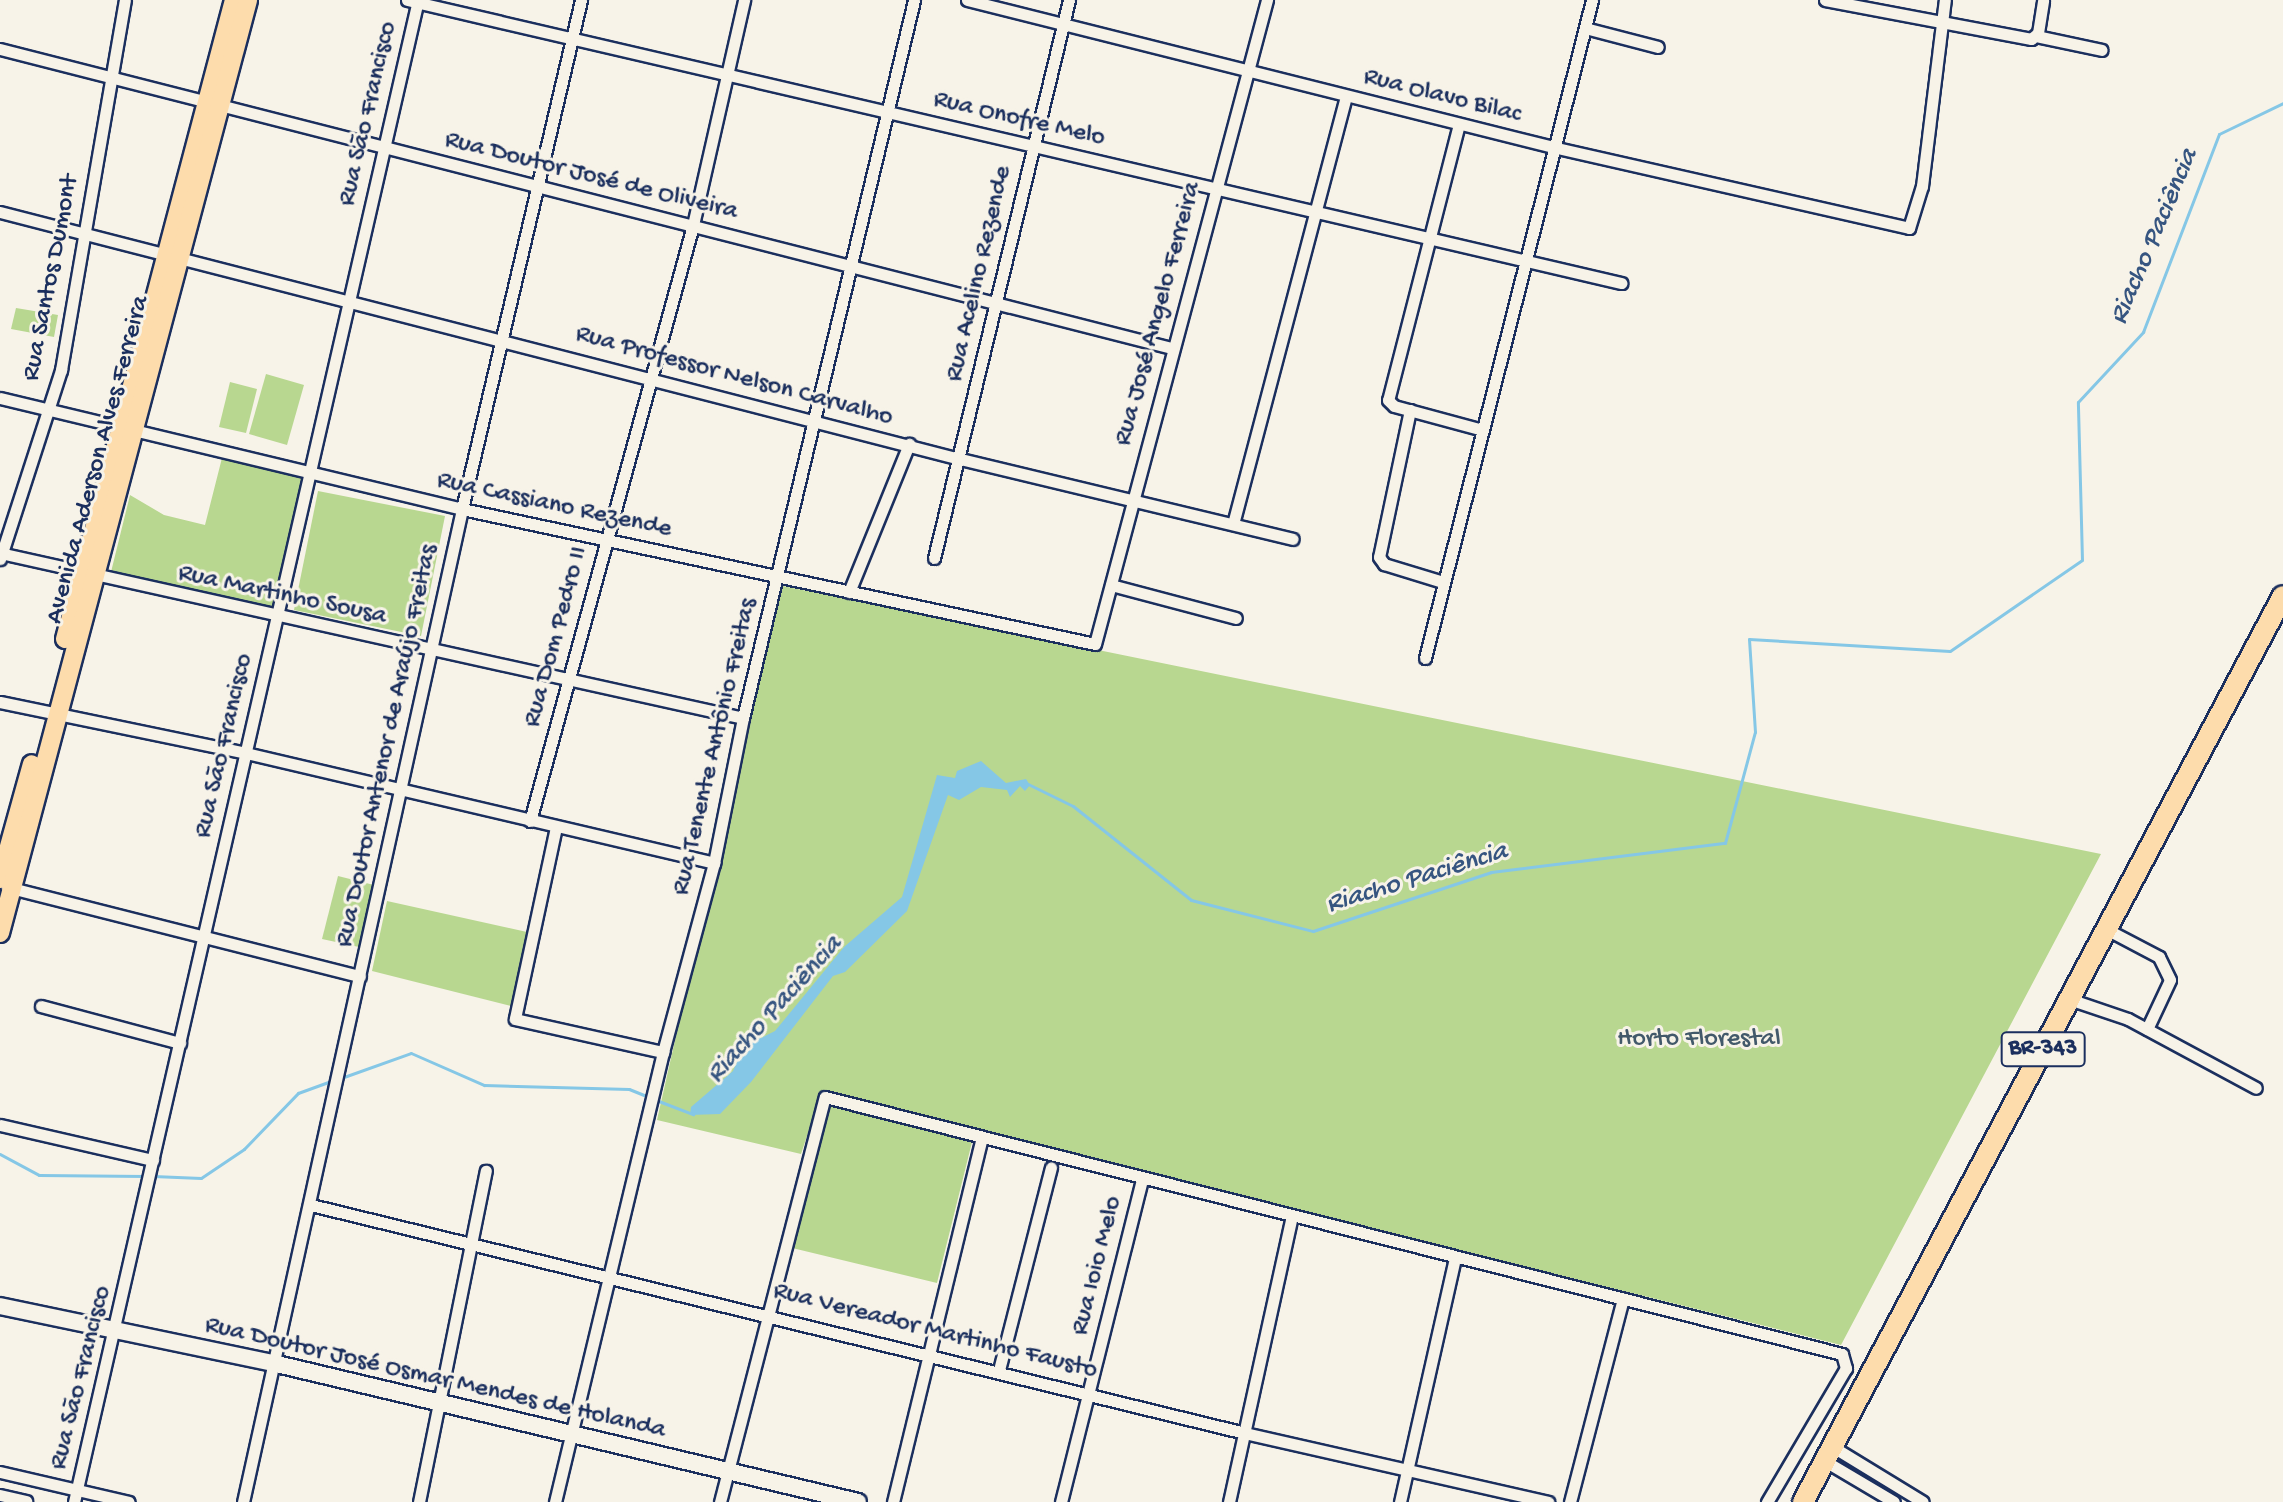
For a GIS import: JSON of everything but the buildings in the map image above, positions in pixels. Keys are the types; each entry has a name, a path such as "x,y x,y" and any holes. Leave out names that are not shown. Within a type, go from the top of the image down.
{"highway":[{"name":"BR-343","path":"1803,1502 2283,596"}],"main road":[{"name":"Avenida Aderson Alves Ferreira","path":"228,52 234,0"},
{"name":"Avenida Aderson Alves Ferreira","path":"0,933 4,884 228,52 248,0"}],"street":[{"name":"Rua Santos Dumont","path":"1,555 61,370 125,0"},
{"name":"Rua Doutor Antenor de Araújo Freitas","path":"243,1502 277,1364 462,509 581,0"},
{"name":"Rua Dom Pedro II","path":"530,821 653,379 693,225 744,0"},
{"name":"Rua Tenente Antônio Freitas","path":"555,1502 663,1052 714,863 743,718 816,421 885,110 914,0"},
{"name":"Rua Olavo Bilac","path":"967,0 1346,97 1909,228 1922,186 1943,23"},
{"name":"Rua Acelino Rezende","path":"934,558 1069,0"},
{"name":"Rua José Angelo Ferreira","path":"1097,640 1171,348 1267,0"},
{"path":"1425,658 1557,148 1592,0"},
{"path":"1825,0 2102,50"},
{"path":"1943,23 1945,0"},
{"path":"2032,38 2043,0"},
{"name":"Rua Onofre Melo","path":"414,1 1621,283"},
{"name":"Rua São Francisco","path":"75,1496 116,1333 350,301 414,1"},
{"path":"1585,28 1658,47"},
{"name":"Rua Doutor José de Oliveira","path":"0,49 1171,348"},
{"path":"1233,524 1346,97"},
{"path":"1459,124 1427,237 1389,395 1391,405 1483,430"},
{"name":"Rua Professor Nelson Carvalho","path":"0,212 960,459 1292,539"},
{"name":"Rua Cassiano Rezende","path":"0,398 462,509 1090,645 1097,640"},
{"path":"1410,410 1379,554 1384,564 1443,582"},
{"path":"849,592 909,444"},
{"name":"Rua Martinho Sousa","path":"1,555 743,718"},
{"path":"1111,585 1236,618"},
{"path":"0,702 246,753 714,863"},
{"path":"556,827 515,1019 663,1052"},
{"path":"4,884 204,940 360,976"},
{"path":"2106,929 2159,957 2170,980 2147,1029"},
{"path":"2069,999 2147,1029 2256,1088"},
{"path":"41,1006 180,1043"},
{"path":"720,1502 765,1313 825,1097 1846,1358 1844,1372 1767,1502"},
{"path":"0,1125 153,1160"},
{"path":"893,1502 982,1138"},
{"path":"999,1370 1051,1168"},
{"path":"419,1502 474,1245 486,1171"},
{"name":"Rua Ioio Melo","path":"1061,1502 1142,1180"},
{"name":"Rua Vereador Martinho Fausto","path":"311,1205 999,1370 1245,1433 1548,1502"},
{"path":"1229,1502 1292,1216"},
{"path":"1400,1502 1455,1257"},
{"path":"1570,1502 1623,1299"},
{"name":"Rua Doutor José Osmar Mendes de Holanda","path":"0,1306 116,1333 277,1364 858,1502"},
{"path":"1829,1454 1894,1502"},
{"path":"1829,1454 1923,1502"},
{"path":"0,1472 33,1479 75,1496 129,1502"},
{"path":"0,1495 26,1502 33,1479"}],"green space":[{"path":"16,308 58,315 54,337 11,329"},
{"path":"266,374 304,385 287,445 249,434"},
{"path":"230,382 257,389 246,433 219,427"},
{"path":"223,454 311,476 278,612 111,572 130,495 164,515 205,525"},
{"path":"318,491 445,516 421,636 294,610"},
{"name":"Horto Florestal","path":"778,585 2101,854 1841,1345 975,1130 937,1283 784,1246 829,1093 822,1091 801,1154 657,1120"},
{"path":"338,876 374,885 359,947 322,939"},
{"path":"387,901 527,932 511,1006 372,971"}],"water":[{"path":"981,761 1006,783 1026,779 1030,785 1025,791 1020,786 1010,797 1007,790 981,787 959,800 948,795 907,911 845,972 833,976 751,1082 720,1114 690,1115 691,1107 733,1071 748,1036 761,1038 775,1031 844,947 902,897 937,775 955,778 957,771"}],"waterway":[{"name":"Riacho Paciência","path":"1028,784 1073,806 1191,900 1313,931 1491,872 1725,843 1755,732 1749,639 1950,651 2082,560 2078,402 2143,332 2219,134 2283,103"},
{"name":"Riacho Paciência","path":"341,1078 411,1053 484,1085 629,1089 649,1097"},
{"name":"Riacho Paciência","path":"153,1176 201,1178 244,1149 298,1093 334,1080"},
{"name":"Riacho Paciência","path":"656,1100 693,1114"},
{"name":"Riacho Paciência","path":"0,1154 39,1175 145,1176"}]}
